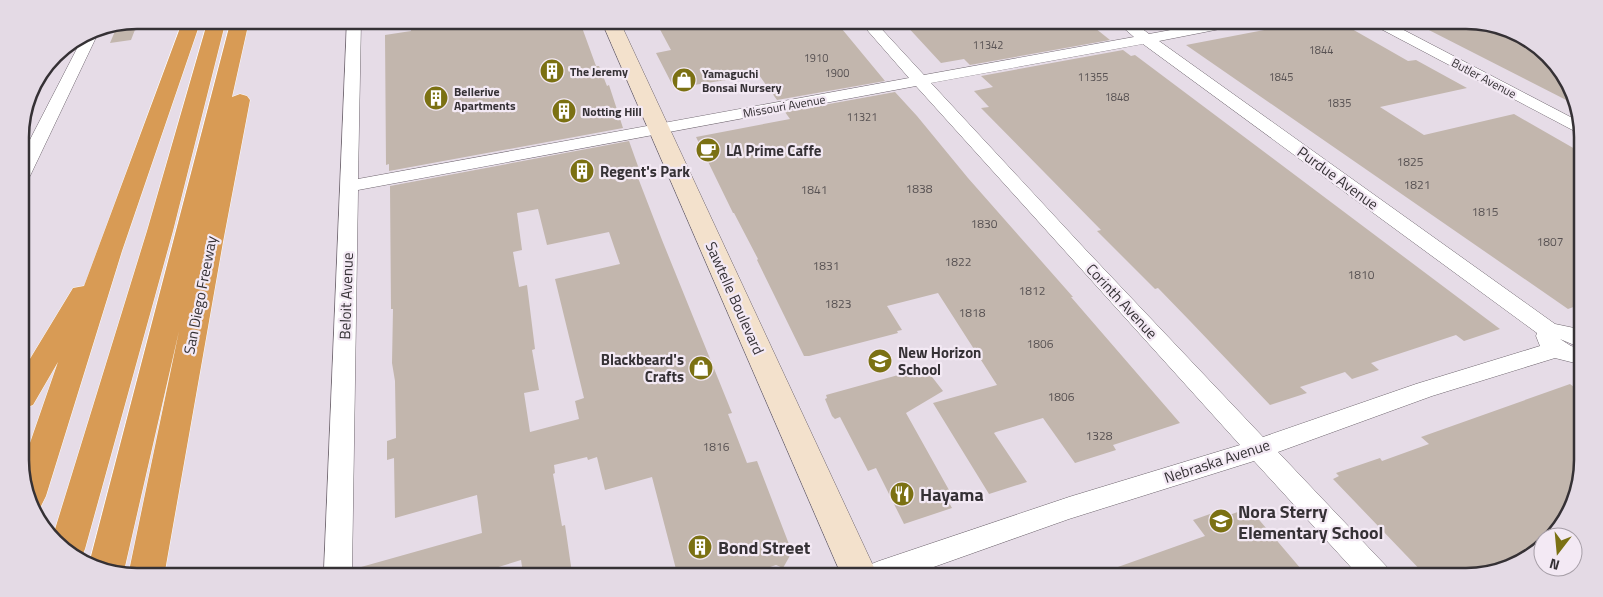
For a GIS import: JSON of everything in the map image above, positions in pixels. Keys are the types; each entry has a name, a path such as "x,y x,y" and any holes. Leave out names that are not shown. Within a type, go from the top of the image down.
{"highway":[{"path":"32,486 109,251 189,29"},
{"path":"69,543 160,230 215,29"},
{"path":"108,564 238,29"},
{"name":"San Diego Freeway","path":"150,568 210,242 256,29"},
{"path":"29,385 109,251"}],"street":[{"name":"Beloit Avenue","path":"338,568 354,29"},
{"name":"Sawtelle Boulevard","path":"614,29 856,568"},
{"name":"Corinth Avenue","path":"873,29 1078,254 1370,568"},
{"name":"Purdue Avenue","path":"1133,29 1566,344"},
{"name":"Missouri Avenue","path":"349,186 1199,29"},
{"name":"Butler Avenue","path":"1392,29 1573,125"},
{"path":"29,158 89,40"},
{"name":"Nebraska Avenue","path":"896,568 1069,508 1258,448 1424,390 1566,344"}],"building":[{"path":"135,29 131,40 110,43 115,31"},
{"path":"411,29 583,29 596,66 599,66 607,86 609,85 623,128 389,171 389,164 386,165 385,35 411,31"},
{"path":"660,29 842,29 885,81 777,100 759,75 674,88 656,53 671,50"},
{"path":"910,29 1096,29 1110,40 970,65 964,59 941,63"},
{"path":"1269,29 1352,29 1408,61 1416,60 1467,88 1380,107 1424,135 1514,114 1574,148 1574,307 1568,309 1186,45"},
{"path":"1427,29 1466,29 1494,32 1520,43 1543,60 1560,83 1568,101"},
{"path":"1123,50 1131,56 1135,55 1500,329 1464,341 1456,335 1371,363 1379,370 1352,379 1345,372 1300,387 1307,393 1270,405 1158,288 1155,289 1097,231 1101,230 981,108 989,107 974,91 993,87 981,76"},
{"path":"895,92 1180,423 1113,445 1116,450 1075,463 1043,418 996,432 994,433 1027,482 989,494 933,403 997,385 938,293 887,306 902,330 897,331 898,333 804,356 758,259 696,137 790,119 785,112"},
{"path":"629,141 639,169 635,170 732,413 728,414 747,463 757,461 792,552 783,568 776,565 767,568 676,568 652,477 605,490 597,457 588,460 587,457 554,465 555,473 553,474 562,526 565,525 571,568 522,568 521,560 495,568 361,568 482,533 477,495 395,518 394,458 387,460 387,441 396,438 395,381 392,363 393,309 391,309 390,186","holes":["538,209 547,245 609,232 620,264 555,279 584,398 575,401 579,419 530,432 524,393 539,390 532,350 535,349 527,285 519,287 513,252 522,250 517,213"]},
{"path":"920,369 922,372 926,370 943,391 906,413 954,499 948,501 952,508 904,524 876,468 868,471 840,417 835,419 832,416 825,399 827,398 826,395"},
{"path":"1570,384 1574,387 1574,460 1569,495 1550,527 1533,527 1532,546 1501,563 1473,568 1418,568 1333,479 1339,476 1336,473 1380,458 1382,461 1429,444 1421,437"},
{"path":"1249,508 1300,568 1115,568 1205,536 1193,520 1210,514 1215,520"}],"place":[{"name":"The Jeremy","path":"552,71"},
{"name":"Yamaguchi Bonsai Nursery","path":"684,80"},
{"name":"Bellerive Apartments","path":"436,98"},
{"name":"Notting Hill","path":"564,111"},
{"name":"LA Prime Caffe","path":"708,150"},
{"name":"Regent's Park","path":"582,171"},
{"name":"New Horizon School","path":"880,361"},
{"name":"Blackbeard's Crafts","path":"701,368"},
{"name":"Hayama","path":"902,494"},
{"name":"Nora Sterry Elementary School","path":"1221,521"},
{"name":"Bond Street","path":"700,547"}]}
